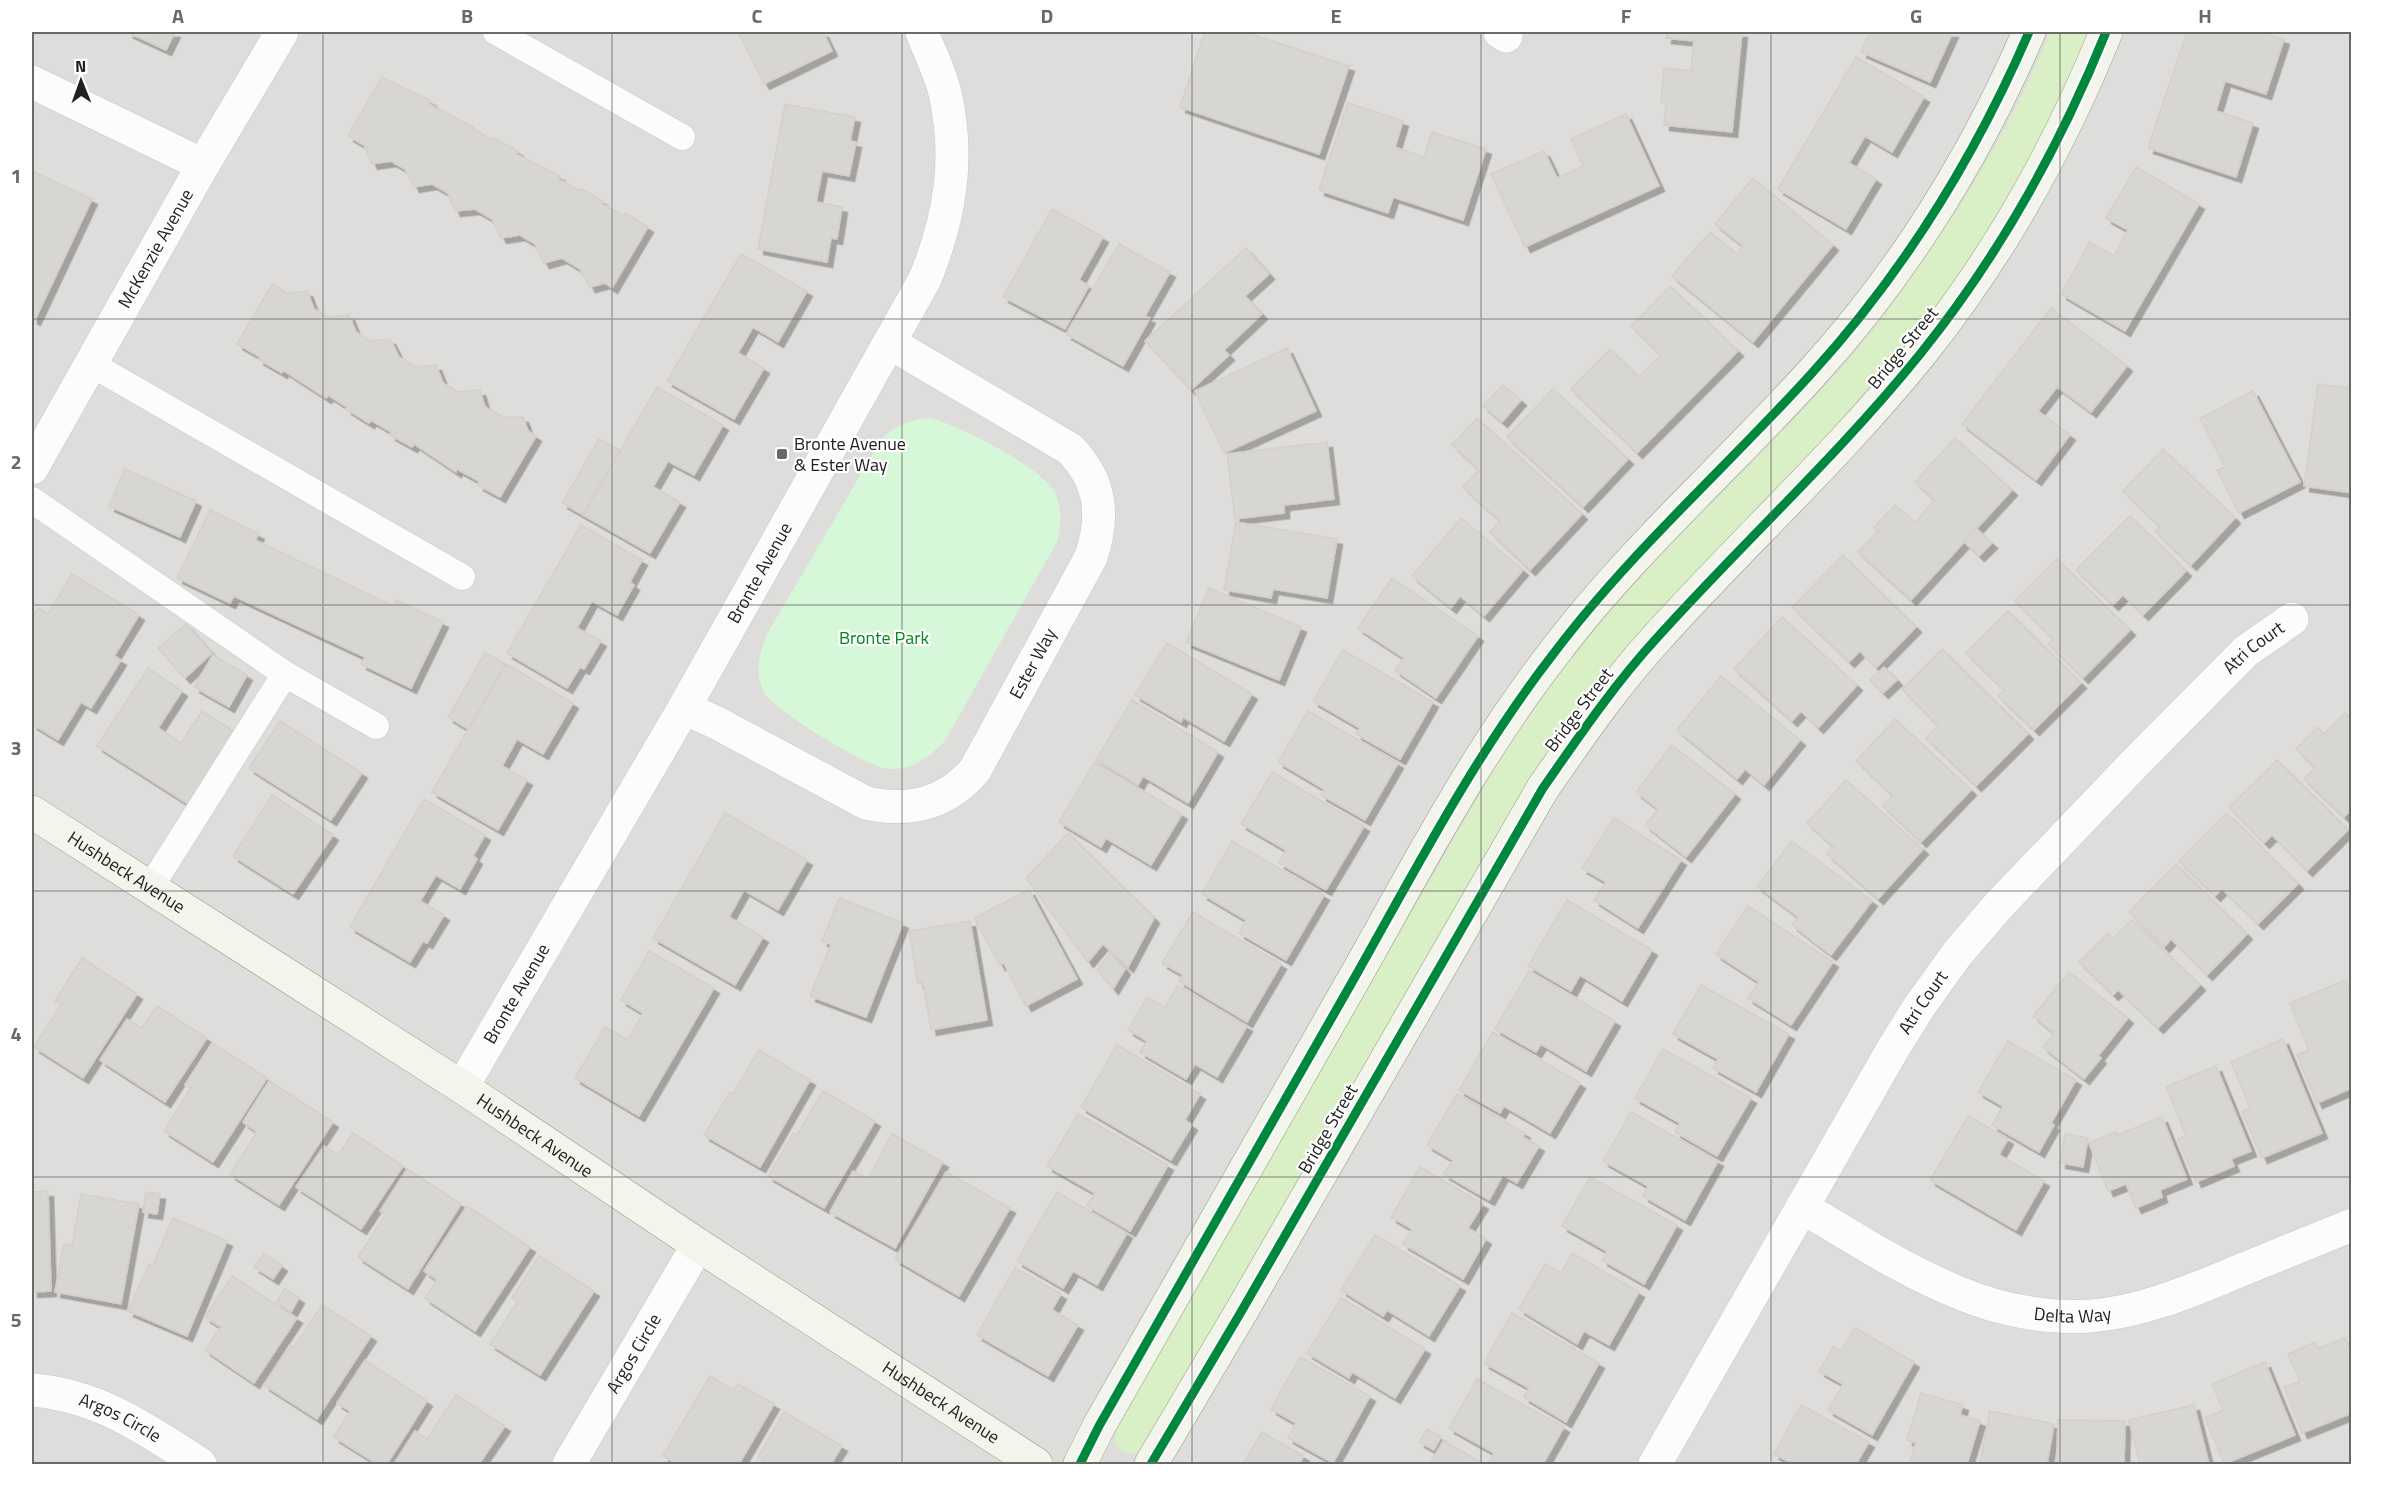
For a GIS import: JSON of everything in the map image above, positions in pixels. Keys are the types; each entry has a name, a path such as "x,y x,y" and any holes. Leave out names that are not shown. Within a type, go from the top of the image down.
{"street":[{"name":"McKenzie Avenue","path":"32,468 203,165 282,32"},
{"name":"Bronte Avenue","path":"462,1087 684,708 925,279 939,245 948,209 952,173 951,134 944,91 922,32"},
{"path":"1080,1464 1099,1426 1439,828 1514,706 1555,650 1610,584 1813,372 1884,287 1936,210 1972,151 2029,32"},
{"name":"Bridge Street","path":"1151,1464 1543,788 1580,735 1653,642 1844,442 1881,401 1951,314 1996,246 2057,141 2106,32"},
{"path":"32,82 203,165"},
{"name":"Ester Way","path":"684,708 717,723 866,803 885,807 924,804 944,797 961,786 975,770 1091,557 1099,527 1097,495 1092,478 1084,464 1070,449 890,343"},
{"name":"Atri Court","path":"1655,1464 1894,1047 1957,954 2007,896 2246,651 2292,619"},
{"name":"Hushbeck Avenue","path":"32,812 462,1087 698,1245 1036,1464"},
{"name":"Delta Way","path":"1802,1208 1920,1276 1964,1295 2007,1308 2048,1315 2090,1316 2132,1310 2176,1297 2352,1225"},
{"name":"Argos Circle","path":"569,1464 698,1245"},
{"name":"Argos Circle","path":"32,1390 66,1395 108,1408 200,1464"}],"lane":[{"path":"496,32 682,137"},
{"path":"90,364 462,577"},
{"path":"32,501 285,674 376,726"},
{"path":"150,888 285,674"}],"shaded area":[{"path":"32,32 2351,32 2351,1464 32,1464"}],"green space":[{"path":"2050,32 2097,32 2049,137 1920,338 1647,634 1147,1448 1133,1453 1125,1452 1115,1442 1117,1425 1493,771 1560,673 1616,605 1815,397 1884,316 1937,240 1991,154 2023,94"},
{"name":"Bronte Park","path":"928,418 975,436 1030,468 1056,494 1061,515 1060,528 1057,542 945,741 913,765 889,769 843,749 784,711 764,692 758,670 767,634 881,440 902,424"}],"building":[{"path":"127,32 175,32 166,50"},
{"path":"738,32 823,32 832,51 764,84"},
{"path":"1205,32 1245,32 1349,66 1319,154 1180,107"},
{"path":"1667,32 1742,32 1732,132 1664,125 1666,102 1661,102 1664,68 1691,71 1694,41 1666,38"},
{"path":"1870,32 1953,32 1930,82 1861,52"},
{"path":"2187,32 2260,32 2284,39 2266,94 2225,81 2216,111 2253,123 2236,177 2148,148"},
{"path":"1856,57 1924,97 1892,152 1865,136 1849,163 1876,179 1846,229 1778,189"},
{"path":"382,77 431,101 429,104 474,127 473,129 493,140 494,138 518,151 516,154 560,176 558,179 580,191 582,189 603,201 602,204 624,216 625,213 648,227 612,288 605,283 590,287 580,269 562,258 544,263 535,244 520,235 501,238 492,219 475,209 455,211 448,193 432,184 414,187 405,169 391,161 372,164 364,145 348,136"},
{"path":"1348,103 1403,121 1395,147 1424,157 1432,132 1486,149 1463,220 1393,197 1388,213 1319,190"},
{"path":"785,104 855,117 850,141 856,142 849,176 822,171 816,202 842,207 837,239 831,238 827,262 758,249"},
{"path":"1626,114 1659,186 1525,247 1491,174 1544,151 1557,178 1583,166 1571,139"},
{"path":"2136,167 2199,204 2125,331 2061,294 2090,242 2114,256 2128,230 2106,218"},
{"path":"32,171 92,199 35,320 32,318"},
{"path":"1753,178 1833,245 1753,342 1672,276 1710,232 1737,254 1743,246 1715,224"},
{"path":"1052,209 1103,237 1079,280 1089,286 1065,329 1003,297"},
{"path":"1119,244 1170,272 1145,316 1150,318 1123,366 1066,334"},
{"path":"1246,248 1269,274 1245,296 1262,314 1224,350 1229,355 1191,390 1145,341"},
{"path":"741,254 807,291 778,342 753,327 738,353 764,368 734,419 667,381"},
{"path":"272,284 287,293 307,291 314,309 328,317 349,315 356,332 371,341 390,339 399,357 416,367 436,365 443,383 458,392 480,390 485,407 503,417 523,417 528,431 536,436 500,497 478,485 479,481 457,469 456,472 414,444 412,447 390,435 391,432 371,420 369,423 328,395 326,398 283,370 282,373 258,359 260,357 237,344"},
{"path":"1670,286 1738,351 1637,453 1571,389 1610,349 1639,377 1661,355 1631,326"},
{"path":"2051,308 2127,366 2091,412 2057,387 2038,411 2070,435 2036,480 1962,424"},
{"path":"1287,348 1316,411 1224,453 1195,391"},
{"path":"2318,384 2352,389 2352,493 2304,486"},
{"path":"1503,385 1521,400 1502,422 1483,406"},
{"path":"657,387 723,425 694,475 668,461 653,487 680,502 650,553 583,515"},
{"path":"1553,389 1628,459 1583,507 1507,437"},
{"path":"2253,391 2300,482 2239,513 2217,470 2225,467 2200,418"},
{"path":"1477,418 1582,514 1530,570 1490,532 1500,521 1463,487 1479,470 1452,445"},
{"path":"1955,438 2012,490 1911,600 1858,552 1878,531 1874,527 1895,505 1915,522 1935,500 1915,482"},
{"path":"599,439 620,450 583,515 562,503"},
{"path":"1327,442 1334,499 1284,505 1284,513 1235,519 1227,454"},
{"path":"2163,449 2235,518 2191,565 2155,531 2160,527 2123,491"},
{"path":"125,469 196,501 180,537 109,506"},
{"path":"210,510 259,534 255,540 393,606 396,600 443,622 411,688 361,664 365,657 234,596 230,603 177,578"},
{"path":"2130,516 2186,571 2143,615 2123,595 2113,605 2076,570"},
{"path":"1461,518 1523,570 1484,616 1460,596 1451,608 1412,576"},
{"path":"1236,522 1337,539 1327,598 1273,589 1271,598 1224,590"},
{"path":"581,525 642,560 630,582 634,585 617,615 592,601 577,628 601,641 584,669 580,667 567,688 507,653"},
{"path":"1976,528 1992,543 1979,556 1964,542"},
{"path":"1843,555 1916,627 1876,668 1860,651 1849,662 1792,607"},
{"path":"2057,559 2130,630 2083,678 2048,644 2053,639 2015,601"},
{"path":"72,574 139,615 114,656 121,660 91,708 81,702 58,740 32,724 32,619 38,608 48,614"},
{"path":"1392,578 1478,636 1436,698 1395,670 1404,658 1358,628"},
{"path":"1209,588 1301,627 1279,680 1186,642"},
{"path":"2008,611 2081,683 2034,730 1998,696 2004,690 1966,653"},
{"path":"1782,617 1857,685 1818,728 1801,711 1792,721 1734,669"},
{"path":"186,624 212,653 185,678 158,648"},
{"path":"1167,643 1252,694 1224,741 1183,717 1181,722 1135,695"},
{"path":"1942,649 2028,734 1976,786 1926,738 1938,726 1902,689"},
{"path":"1343,650 1433,702 1400,759 1356,734 1360,728 1313,701"},
{"path":"485,653 506,664 468,729 448,717"},
{"path":"213,655 247,675 229,707 194,687"},
{"path":"506,664 573,703 543,754 517,739 502,766 527,780 498,830 432,792"},
{"path":"1884,667 1897,680 1883,693 1870,680"},
{"path":"148,668 182,691 158,728 181,743 202,711 235,732 188,804 97,746"},
{"path":"1721,676 1800,740 1764,785 1745,769 1737,779 1677,730"},
{"path":"1132,700 1218,752 1188,803 1143,776 1138,785 1096,760"},
{"path":"1308,711 1398,763 1365,820 1321,795 1324,789 1278,762"},
{"path":"2345,713 2352,719 2352,809 2344,817 2304,779 2315,768 2296,749 2317,727 2324,734"},
{"path":"1895,719 1971,790 1921,842 1883,806 1893,796 1856,761"},
{"path":"280,721 362,773 331,820 249,768"},
{"path":"1672,745 1735,794 1686,857 1645,825 1658,809 1636,792"},
{"path":"2277,760 2348,830 2307,871 2272,835 2264,843 2229,807"},
{"path":"1095,762 1182,814 1151,865 1106,838 1101,847 1059,822"},
{"path":"1272,772 1364,826 1326,890 1279,863 1286,850 1241,824"},
{"path":"1846,780 1923,849 1878,899 1827,854 1834,847 1807,823"},
{"path":"272,795 333,835 293,894 233,856"},
{"path":"424,799 485,835 473,856 477,859 460,889 436,875 420,901 444,915 427,943 423,941 410,962 350,927"},
{"path":"725,813 807,860 778,910 744,890 729,917 763,937 735,985 653,938"},
{"path":"2227,813 2298,884 2258,924 2222,889 2215,896 2179,861"},
{"path":"1614,818 1681,860 1638,928 1594,900 1606,882 1582,868"},
{"path":"1068,833 1154,918 1128,967 1103,944 1088,962 1026,878"},
{"path":"1232,841 1324,895 1286,960 1239,933 1246,920 1202,894"},
{"path":"1792,841 1872,901 1831,955 1792,925 1798,917 1757,886"},
{"path":"2176,864 2247,934 2207,975 2171,939 2164,947 2129,912"},
{"path":"1029,890 1077,979 1026,1006 1004,963 1000,965 974,918"},
{"path":"839,898 903,923 866,1017 810,996 831,944 822,941"},
{"path":"1567,900 1652,950 1622,1001 1580,975 1571,991 1528,966"},
{"path":"1748,906 1833,962 1791,1025 1748,998 1759,982 1716,954"},
{"path":"1193,912 1281,964 1247,1022 1179,981 1183,975 1162,963"},
{"path":"2132,920 2200,985 2158,1028 2118,990 2113,995 2079,962 2108,933 2113,939"},
{"path":"970,921 987,1020 931,1030 923,982 918,983 909,931"},
{"path":"649,951 714,988 639,1116 575,1078 605,1027 628,1040 643,1013 621,1000"},
{"path":"1110,953 1125,969 1113,989 1097,970"},
{"path":"82,958 137,994 83,1078 34,1047 61,1004 55,1001"},
{"path":"1529,971 1615,1021 1586,1071 1541,1044 1536,1052 1495,1029"},
{"path":"2069,972 2128,1018 2098,1056 2101,1058 2084,1079 2043,1047 2054,1033 2033,1016"},
{"path":"2346,980 2352,994 2352,1088 2317,1103 2297,1055 2309,1050 2290,1003"},
{"path":"1701,985 1789,1034 1756,1092 1713,1068 1718,1059 1673,1034"},
{"path":"1177,986 1247,1026 1217,1077 1195,1064 1186,1079 1140,1052 1147,1041 1128,1030 1147,997 1165,1007"},
{"path":"157,1006 207,1038 165,1102 100,1060 127,1019 142,1028"},
{"path":"1493,1032 1580,1083 1550,1133 1504,1106 1500,1113 1459,1090"},
{"path":"2283,1039 2322,1133 2262,1158 2242,1111 2250,1108 2231,1062"},
{"path":"2008,1041 2076,1080 2051,1123 2054,1125 2039,1152 1992,1125 2003,1106 1978,1092"},
{"path":"212,1043 267,1078 213,1162 164,1131 191,1088 185,1085"},
{"path":"1117,1045 1200,1094 1185,1120 1192,1125 1171,1160 1081,1107"},
{"path":"1663,1049 1751,1098 1717,1156 1675,1132 1680,1123 1635,1098"},
{"path":"759,1050 810,1080 760,1167 704,1135 730,1092 733,1094"},
{"path":"2216,1066 2251,1151 2231,1159 2234,1166 2196,1182 2178,1139 2186,1136 2166,1087"},
{"path":"269,1081 333,1122 279,1205 230,1174 257,1132 243,1122"},
{"path":"823,1091 875,1121 824,1208 768,1176 793,1133 797,1135"},
{"path":"1457,1094 1525,1133 1523,1137 1539,1146 1517,1183 1503,1175 1489,1200 1444,1174 1453,1160 1427,1145"},
{"path":"1631,1112 1718,1161 1685,1220 1643,1196 1648,1186 1603,1161"},
{"path":"1078,1114 1168,1165 1130,1231 1087,1206 1095,1193 1047,1166"},
{"path":"1968,1116 2008,1139 1999,1155 2044,1181 2016,1230 1930,1180"},
{"path":"2162,1117 2187,1179 2160,1190 2162,1197 2136,1208 2126,1184 2108,1191 2089,1143 2116,1132 2117,1135"},
{"path":"353,1133 403,1166 361,1229 296,1187 324,1146 338,1155"},
{"path":"892,1134 943,1162 895,1248 830,1212 853,1171 868,1179"},
{"path":"2065,1134 2088,1138 2083,1167 2060,1163"},
{"path":"1420,1167 1483,1204 1468,1228 1486,1239 1463,1279 1403,1244 1412,1229 1391,1217"},
{"path":"407,1169 461,1204 408,1289 358,1257 385,1215 380,1211"},
{"path":"946,1172 1010,1208 959,1296 895,1259"},
{"path":"1590,1177 1677,1225 1644,1284 1602,1260 1607,1251 1562,1226"},
{"path":"48,1191 51,1291 32,1292 32,1192"},
{"path":"146,1192 160,1194 157,1214 143,1212"},
{"path":"1057,1192 1127,1233 1097,1285 1073,1271 1063,1288 1017,1261"},
{"path":"81,1194 139,1204 121,1304 55,1292 64,1244 72,1246"},
{"path":"467,1206 530,1247 475,1331 425,1298 437,1280 424,1271"},
{"path":"173,1218 227,1241 187,1336 128,1311 149,1264 153,1265"},
{"path":"1375,1235 1460,1286 1429,1336 1387,1310 1383,1316 1341,1290"},
{"path":"264,1253 282,1266 273,1279 254,1267"},
{"path":"1572,1253 1639,1292 1609,1345 1584,1331 1577,1344 1519,1309 1545,1264 1561,1273"},
{"path":"539,1256 594,1291 540,1375 490,1344 518,1301 512,1298"},
{"path":"1015,1268 1061,1294 1052,1310 1078,1325 1048,1376 977,1335"},
{"path":"232,1276 297,1318 254,1383 205,1350 221,1327 205,1317"},
{"path":"285,1289 299,1298 291,1312 276,1302"},
{"path":"1341,1298 1425,1349 1395,1398 1352,1372 1349,1378 1307,1353"},
{"path":"322,1305 371,1336 317,1419 264,1385 290,1345 294,1347"},
{"path":"1512,1313 1599,1363 1566,1422 1524,1397 1529,1388 1484,1363"},
{"path":"1855,1328 1914,1362 1872,1435 1828,1410 1843,1384 1819,1371 1834,1346 1841,1351"},
{"path":"2345,1338 2352,1354 2352,1413 2302,1433 2284,1387 2300,1381 2288,1354 2315,1342 2318,1349"},
{"path":"1300,1357 1370,1396 1333,1463 1288,1438 1296,1423 1271,1409"},
{"path":"365,1360 427,1401 387,1464 377,1464 334,1437 350,1411 337,1403"},
{"path":"2265,1362 2295,1435 2224,1464 2205,1418 2223,1410 2212,1384"},
{"path":"710,1376 734,1390 738,1384 774,1404 739,1464 677,1464 663,1456"},
{"path":"1477,1379 1564,1427 1543,1464 1492,1464 1489,1462 1494,1453 1449,1428"},
{"path":"1921,1393 1963,1405 1960,1415 1980,1421 1967,1464 1909,1464 1916,1443 1907,1440"},
{"path":"456,1395 505,1426 479,1464 394,1464 415,1431 427,1439"},
{"path":"1801,1405 1869,1442 1856,1464 1793,1464 1774,1454"},
{"path":"2194,1405 2209,1464 2140,1464 2129,1420"},
{"path":"1990,1411 2054,1424 2047,1464 1980,1463"},
{"path":"784,1412 842,1446 831,1464 762,1464 764,1461 758,1457"},
{"path":"2058,1420 2125,1421 2124,1464 2057,1464"},
{"path":"1427,1429 1441,1437 1434,1450 1419,1442"},
{"path":"1262,1432 1304,1456 1299,1464 1243,1464"},
{"path":"1443,1441 1485,1464 1430,1464"}],"cycle path":[{"path":"1080,1464 1099,1426 1425,853 1499,730 1554,653 1614,580 1780,408 1846,334 1877,295 1907,254 1961,168 2029,32"},
{"path":"1151,1464 1543,788 1596,712 1640,658 1688,604 1890,391 1949,316 2001,239 2048,158 2069,117 2106,32"}],"place":[{"name":"Bronte Avenue & Ester Way","path":"782,454"}]}
